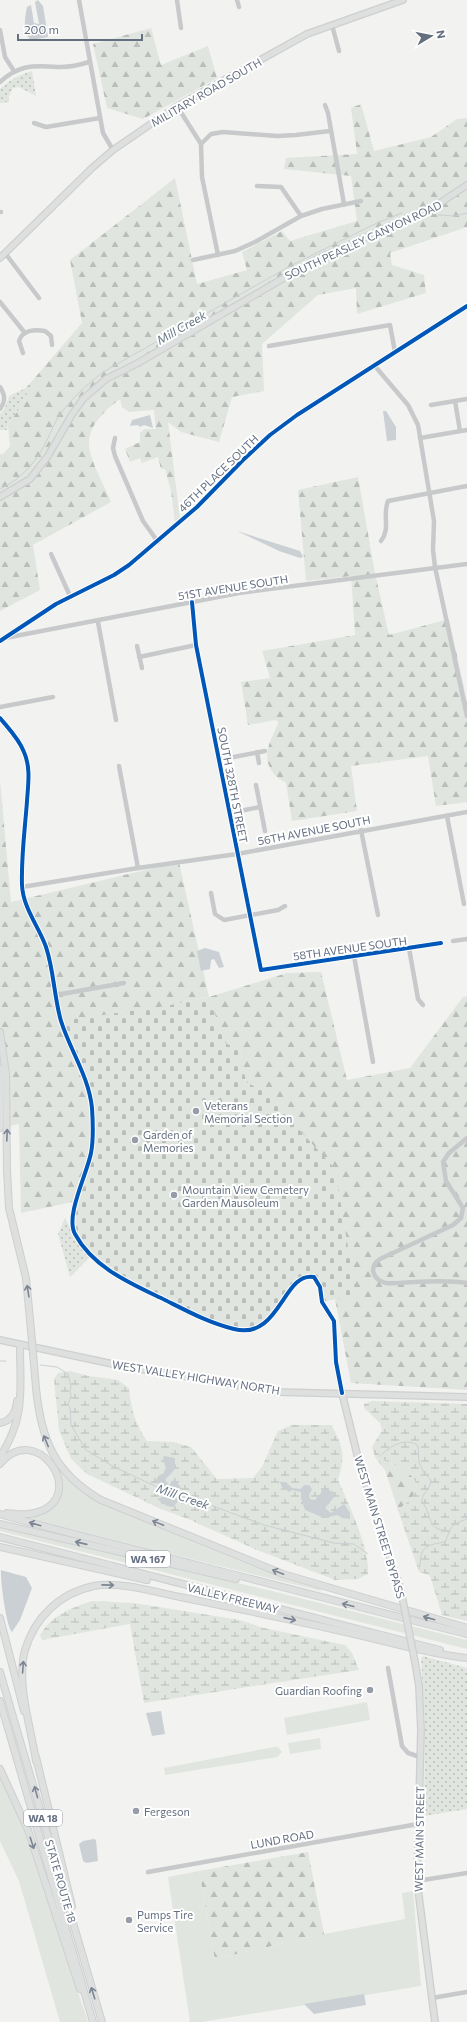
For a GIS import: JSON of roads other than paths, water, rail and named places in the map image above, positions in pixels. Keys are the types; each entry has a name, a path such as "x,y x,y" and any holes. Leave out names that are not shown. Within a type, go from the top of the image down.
{"highway":[{"path":"0,1032 6,1074 9,1208 26,1278 36,1388 41,1425 52,1454 74,1482 101,1500 283,1574 467,1628"},
{"path":"0,1069 0,1128"},
{"path":"0,1458 12,1436 19,1418 20,1345"},
{"path":"0,1424 7,1421 14,1414 20,1377"},
{"path":"0,1464 16,1452 26,1451 40,1454 54,1466 58,1479 58,1487 54,1499 40,1512 26,1514 0,1513"},
{"name":"VALLEY FREEWAY","path":"0,1513 50,1528 195,1564 296,1592 467,1634"},
{"name":"WA 167","path":"0,1524 296,1592"},
{"name":"VALLEY FREEWAY","path":"0,1537 467,1658"},
{"path":"0,1547 192,1590 206,1590"},
{"path":"36,1761 23,1685 22,1666 25,1650 34,1629 49,1609 70,1594 95,1585 122,1586 237,1608 418,1649 467,1658"},
{"path":"0,1618 36,1761 84,1964"},
{"name":"STATE ROUTE 18","path":"0,1672 102,2022"},
{"name":"STATE ROUTE 18","path":"0,1701 92,2022"},
{"path":"0,1712 22,1775"},
{"path":"0,1769 28,1830 92,2022"}],"main road":[{"name":"MILITARY ROAD SOUTH","path":"0,258 81,177 113,150 178,106 307,34 403,0"},
{"name":"SOUTH PEASLEY CANYON ROAD","path":"0,497 30,479 48,456 71,416 83,399 106,379 138,363 313,261 437,205 467,185"},
{"name":"WEST VALLEY HIGHWAY NORTH","path":"0,1340 122,1366 277,1392 467,1397"},
{"name":"WEST MAIN STREET BYPASS","path":"342,1393 359,1462 401,1591 415,1662 421,1705 420,1757"},
{"name":"WEST MAIN STREET","path":"420,1757 417,1881 435,2022"}],"street":[{"path":"79,0 100,118 106,140 113,150"},
{"path":"177,0 181,28"},
{"path":"237,0 239,7"},
{"path":"332,25 339,51"},
{"path":"0,30 5,57 14,71"},
{"path":"0,82 14,71 32,66 62,67 89,62"},
{"path":"325,105 328,113 344,204"},
{"path":"178,106 201,144 202,177 218,255"},
{"path":"34,123 46,127 100,118"},
{"path":"201,144 212,134 223,132 296,136 330,130"},
{"path":"257,186 281,187 301,216"},
{"path":"193,260 235,251 255,242 301,216 322,208 361,201"},
{"path":"5,252 39,298"},
{"path":"0,302 25,333"},
{"name":"46TH PLACE SOUTH","path":"2,640 70,596 114,575 158,542 216,489 243,460 270,435 297,415 467,306"},
{"path":"269,346 390,325 395,352"},
{"path":"22,353 19,341 25,333 36,330 45,331 51,336 52,345"},
{"path":"374,365 412,412 420,438 434,521 433,550 435,567 467,716"},
{"path":"0,387 4,393 5,401 0,409"},
{"path":"431,405 467,399"},
{"path":"455,401 460,431"},
{"path":"420,438 467,430"},
{"path":"115,438 113,448 115,456 143,521 158,542"},
{"path":"381,541 388,530 386,512 388,501 467,486"},
{"path":"51,554 70,596"},
{"name":"51ST AVENUE SOUTH","path":"2,640 239,593 467,564"},
{"name":"SOUTH 328TH STREET","path":"192,602 196,645 261,970"},
{"path":"98,622 116,720"},
{"path":"139,657 196,645"},
{"path":"137,646 142,668"},
{"path":"0,707 53,697"},
{"path":"0,718 21,745 28,765 22,887 29,911 45,945 62,1021 89,1091 93,1128 91,1154 72,1221 73,1228 79,1239 98,1261 138,1288 211,1323 243,1331 254,1330 263,1326 298,1281 306,1276 314,1277 320,1287 322,1302 334,1321 336,1362 342,1393"},
{"path":"218,760 265,751"},
{"path":"257,752 259,763"},
{"path":"119,766 138,868"},
{"path":"256,785 265,831"},
{"path":"230,813 260,807"},
{"name":"56TH AVENUE SOUTH","path":"22,887 237,854 361,830 467,812"},
{"path":"447,816 464,904"},
{"path":"361,830 378,915"},
{"path":"211,893 215,914 224,920 278,910 285,906"},
{"path":"452,941 467,939"},
{"name":"58TH AVENUE SOUTH","path":"261,970 441,943"},
{"path":"409,948 418,999 423,1005"},
{"path":"354,956 373,1062"},
{"path":"55,994 124,983"},
{"path":"467,1138 453,1148 443,1162 446,1181 463,1208 461,1218 453,1225 380,1259 375,1263 373,1269 376,1278 386,1283 444,1281 467,1283"},
{"path":"388,1668 402,1746 408,1753 420,1757"},
{"name":"LUND ROAD","path":"148,1872 418,1824"},
{"path":"417,1881 467,1873"},
{"path":"432,1998 467,1992"}],"waterway":[{"name":"Mill Creek","path":"0,489 15,480 28,468 44,446 55,422 61,413 81,391 103,372 292,265 377,223 402,213"},
{"name":"Mill Creek","path":"438,215 455,216 467,213"},
{"name":"Mill Creek","path":"0,1361 6,1361"},
{"name":"Mill Creek","path":"40,1365 57,1367 68,1374 71,1387 71,1396 68,1404 70,1408 71,1425 86,1450 114,1467 168,1492"},
{"path":"380,1456 388,1449 403,1442 413,1443 418,1446 419,1462 424,1473 431,1480 422,1502 426,1507 434,1527 448,1531"},
{"name":"Mill Creek","path":"177,1495 205,1503 264,1525 334,1543 354,1544 368,1554"},
{"name":"Mill Creek","path":"419,1569 421,1556 424,1549 430,1545 445,1542 452,1527 467,1519"}],"place":[{"name":"Veterans Memorial Section","path":"196,1111"},
{"name":"Garden of Memories","path":"135,1140"},
{"name":"Mountain View Cemetery Garden Mausoleum","path":"174,1195"},
{"name":"Guardian Roofing","path":"370,1690"},
{"name":"Fergeson","path":"136,1811"},
{"name":"Pumps Tire Service","path":"129,1920"}]}
